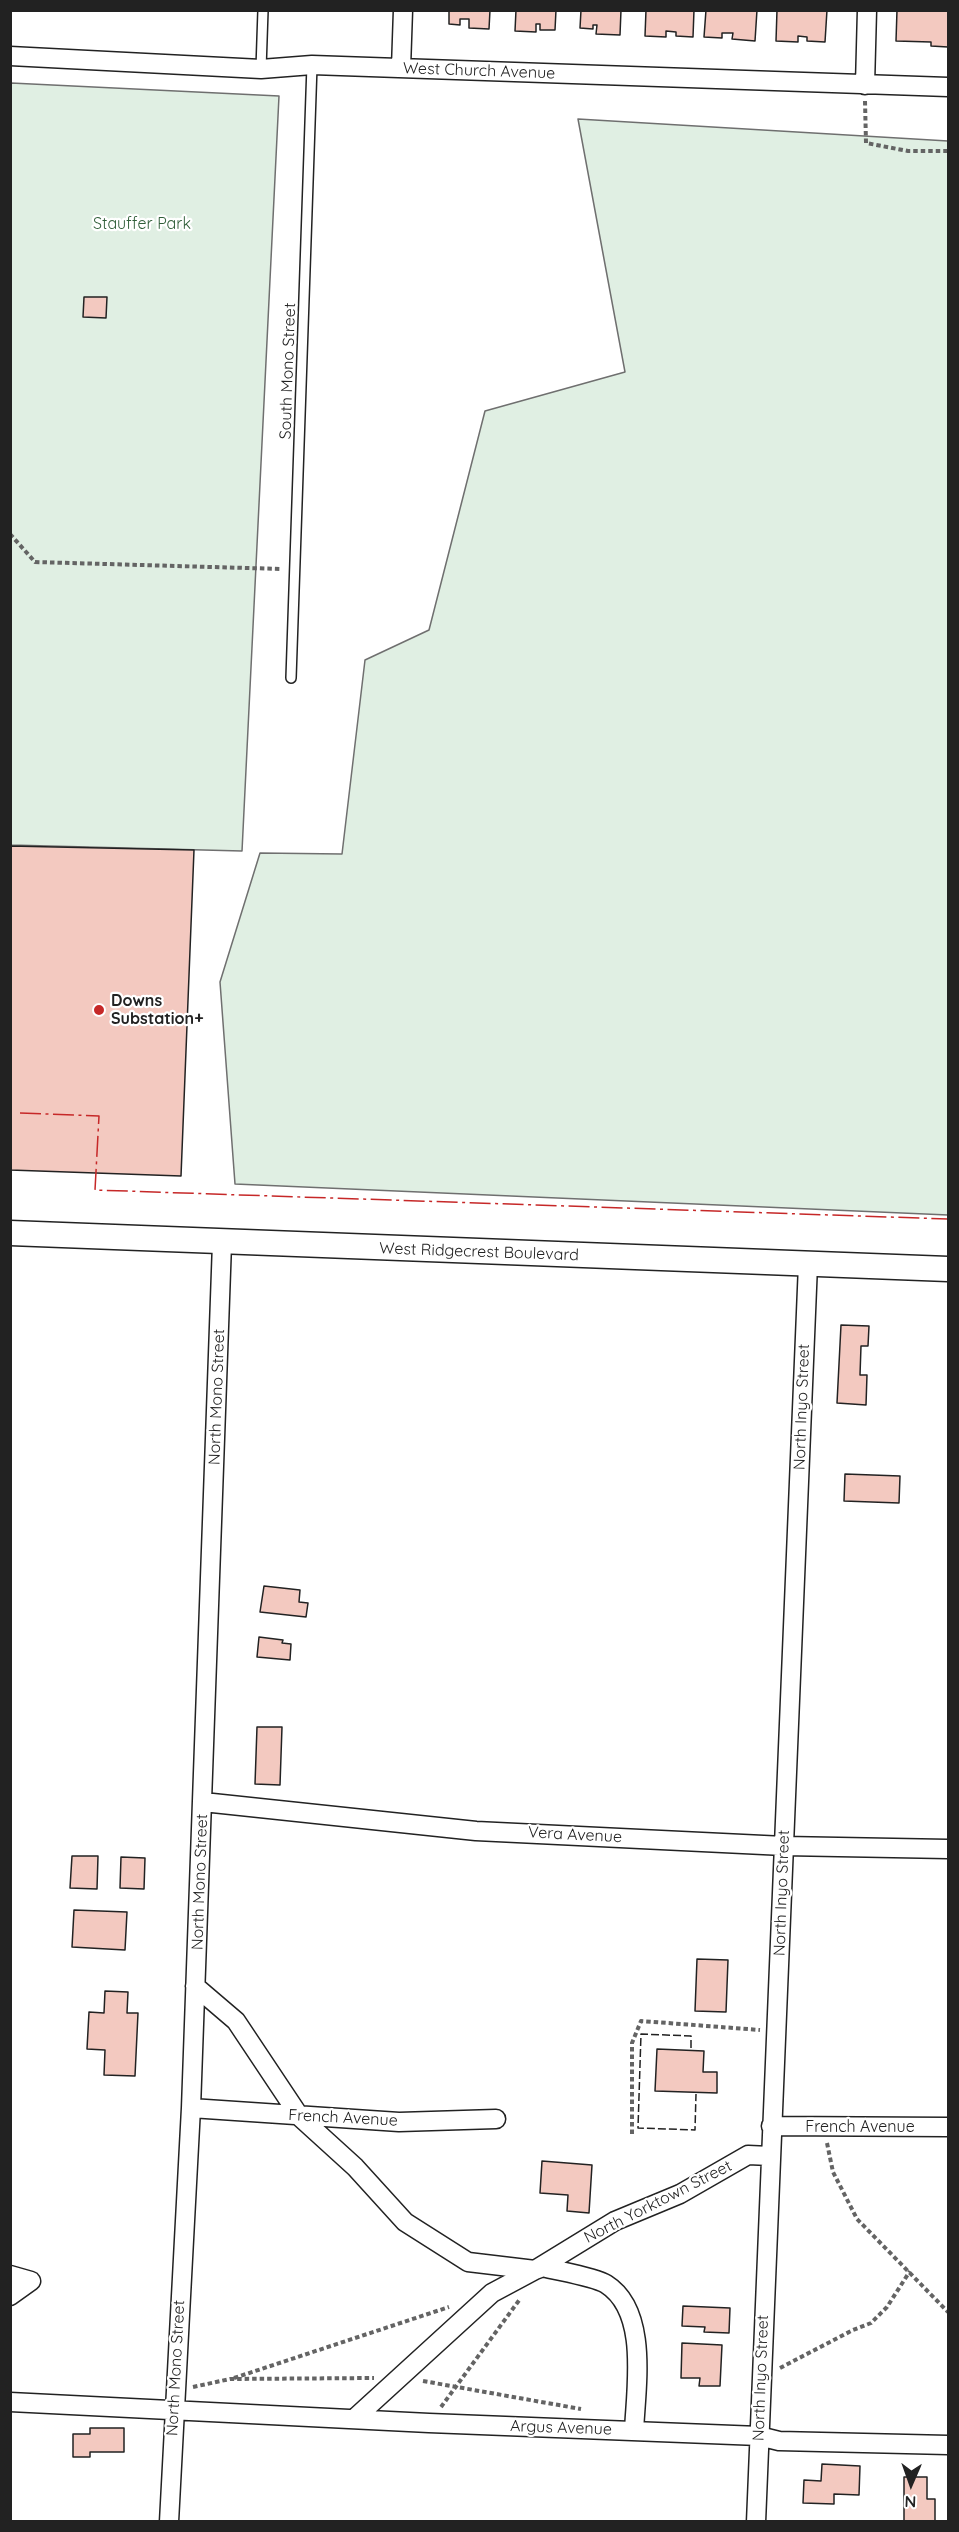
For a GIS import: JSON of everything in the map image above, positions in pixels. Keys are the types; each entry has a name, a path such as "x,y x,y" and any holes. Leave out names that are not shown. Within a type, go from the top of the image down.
{"street":[{"path":"401,68 404,10"},
{"path":"865,85 867,10"},
{"name":"West Church Avenue","path":"10,56 261,69 312,65 948,87"},
{"name":"West Ridgecrest Boulevard","path":"10,1233 222,1243 948,1269"},
{"name":"North Mono Street","path":"169,2522 191,2108 222,1243"},
{"name":"North Inyo Street","path":"756,2522 808,1264"},
{"name":"Vera Avenue","path":"203,1802 476,1830 784,1846 948,1849"},
{"path":"195,1986 236,2021 300,2117 355,2167 405,2222 468,2262 535,2270 543,2267 605,2283 629,2309 637,2344 634,2431"},
{"name":"French Avenue","path":"191,2108 399,2122 496,2119"},
{"name":"French Avenue","path":"771,2126 948,2127"},
{"name":"North Yorktown Street","path":"354,2419 492,2293 535,2270 615,2221 680,2194 748,2155 770,2156"},
{"path":"10,2275 31,2281 10,2296"},
{"name":"Argus Avenue","path":"10,2402 174,2399 354,2419 759,2436 779,2441 948,2445"}],"lane":[{"path":"261,69 264,10"},
{"name":"South Mono Street","path":"291,678 312,65"}],"path":[{"path":"865,85 866,143 908,151 948,151"},
{"path":"10,534 35,562 295,569"},
{"path":"632,2134 633,2043 641,2021 776,2031"},
{"path":"824,2127 833,2172 857,2219 948,2312"},
{"path":"761,2378 871,2323 887,2307 910,2271"},
{"path":"429,2423 523,2295"},
{"path":"174,2399 458,2304"},
{"path":"230,2379 398,2377 590,2411"}],"green space":[{"name":"Stauffer Park","path":"11,83 279,96 242,851 11,845"},
{"path":"578,119 948,141 948,1215 235,1184 220,982 260,853 342,854 365,660 429,630 485,411 625,372"}],"building":[{"path":"449,10 490,10 489,29 469,28 469,19 460,19 460,25 449,24"},
{"path":"516,10 556,10 555,30 540,30 540,24 536,24 536,32 515,31"},
{"path":"581,10 621,10 620,35 596,34 597,25 593,25 593,29 580,28"},
{"path":"646,10 694,10 693,37 676,36 676,32 666,31 666,37 645,36"},
{"path":"706,10 757,10 755,41 732,39 733,33 722,33 722,38 704,37"},
{"path":"777,10 827,10 825,42 807,41 807,37 798,36 798,42 776,41"},
{"path":"897,10 948,10 948,47 931,46 931,42 896,41"},
{"path":"84,297 107,297 106,318 83,317"},
{"name":"Downs Substation+","path":"10,846 194,850 181,1176 10,1170"},
{"path":"841,1325 869,1326 868,1346 861,1346 860,1375 867,1375 866,1405 837,1403"},
{"path":"845,1474 900,1476 899,1503 844,1501"},
{"path":"264,1586 300,1590 299,1602 308,1603 306,1617 260,1612"},
{"path":"259,1637 283,1640 282,1643 291,1644 290,1660 257,1657"},
{"path":"257,1727 282,1727 280,1785 255,1784"},
{"path":"72,1856 98,1856 97,1889 70,1888"},
{"path":"121,1857 145,1858 144,1889 120,1888"},
{"path":"74,1910 127,1912 125,1950 72,1947"},
{"path":"697,1959 728,1960 726,2012 695,2011"},
{"path":"105,1991 128,1992 127,2013 138,2013 135,2076 104,2075 105,2050 87,2049 89,2012 104,2013"},
{"path":"657,2049 704,2051 703,2072 717,2072 717,2093 655,2091"},
{"path":"542,2161 592,2165 589,2213 567,2211 568,2195 540,2193"},
{"path":"683,2306 730,2308 729,2333 704,2332 705,2327 682,2326"},
{"path":"682,2343 722,2345 720,2386 699,2386 700,2378 681,2378"},
{"path":"90,2428 124,2428 124,2452 90,2452 90,2457 73,2457 73,2434 90,2434"},
{"path":"822,2464 860,2466 859,2495 834,2494 834,2504 803,2503 804,2480 821,2481"},
{"path":"904,2477 927,2477 927,2499 935,2499 935,2522 904,2522"}],"fence":[{"path":"691,2048 691,2036 641,2034 638,2128 695,2130 696,2094"}],"power":[{"path":"20,1113 99,1116 95,1190 948,1219"}],"place":[{"name":"Downs Substation+","path":"99,1010"}]}
